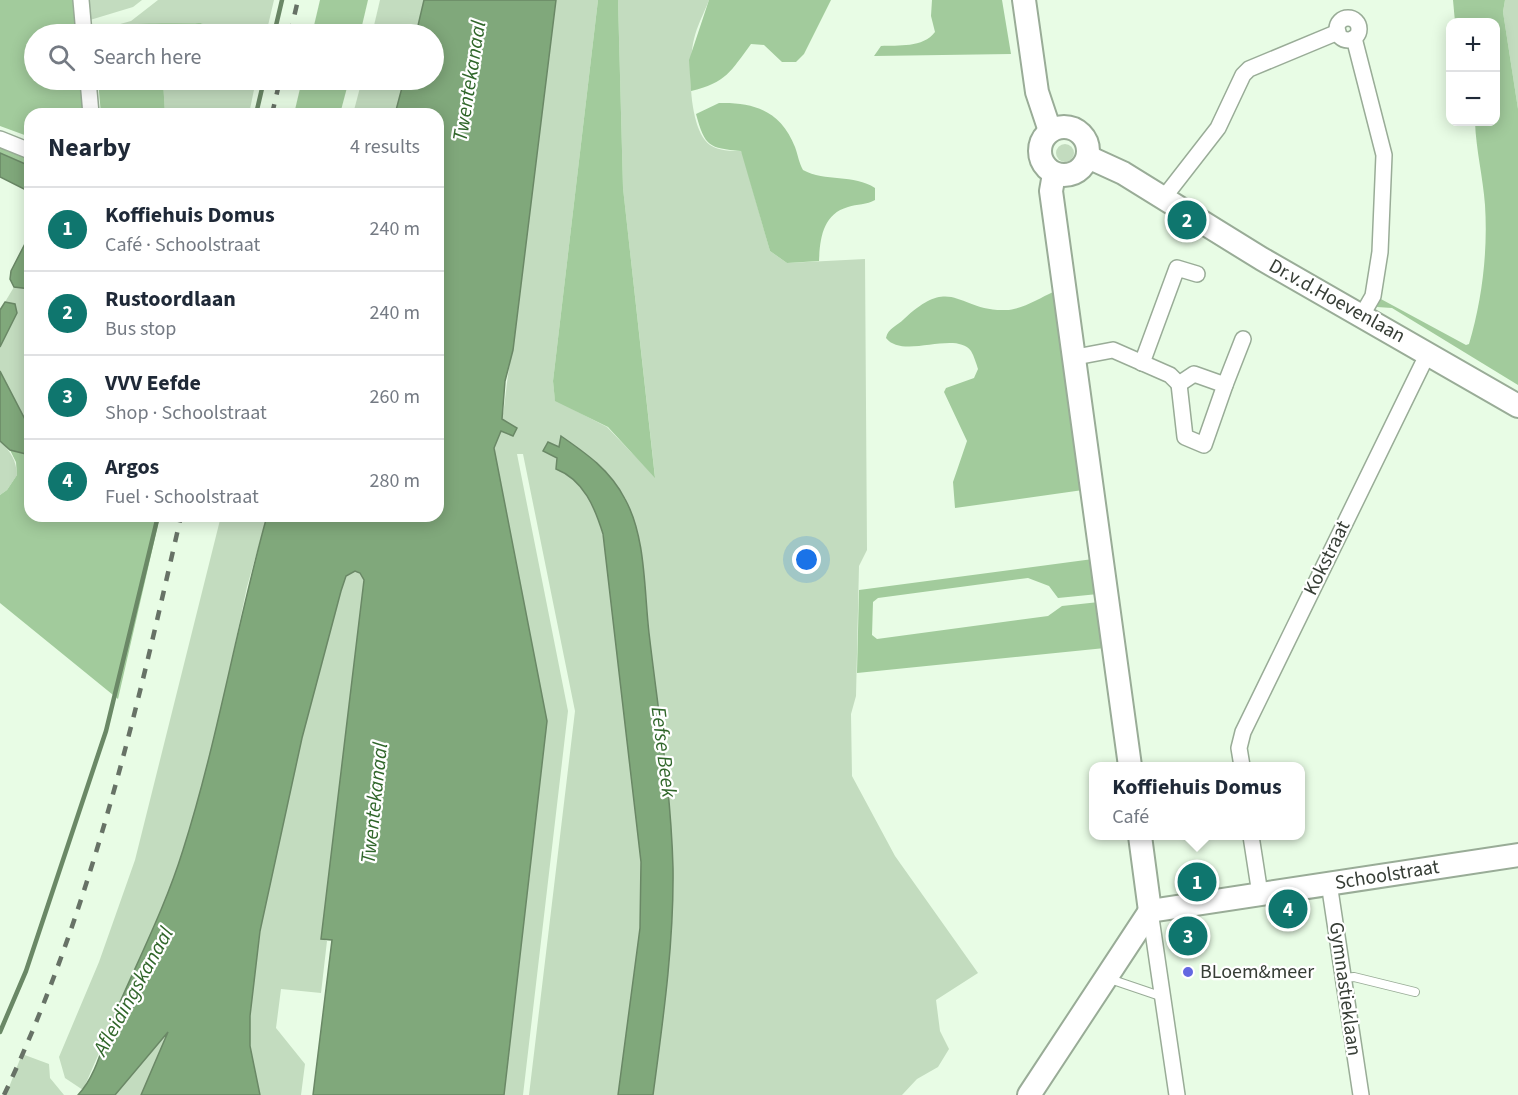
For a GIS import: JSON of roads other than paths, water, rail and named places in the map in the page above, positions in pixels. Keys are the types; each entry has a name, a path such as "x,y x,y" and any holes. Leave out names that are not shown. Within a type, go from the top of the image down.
{"street":[{"path":"81,0 83,24"},
{"path":"1024,0 1032,50 1051,88 1057,129"},
{"path":"1159,198 1218,128 1243,75 1258,65 1338,32 1341,21 1350,18 1355,20 1360,28 1354,38 1384,155 1380,252 1373,296 1362,315"},
{"path":"89,90 90,108"},
{"path":"1057,129 1074,129 1083,135 1088,146 1085,163 1069,175 1054,174 1043,163 1040,152 1042,140 1057,129"},
{"path":"0,140 24,149"},
{"name":"Dr.v.d.Hoevenlaan","path":"1085,163 1123,173 1159,198 1518,406"},
{"path":"1054,174 1051,191 1076,357 1129,762"},
{"path":"1142,363 1177,267 1197,274"},
{"path":"1076,357 1113,350 1170,375 1179,384 1185,437 1204,445 1243,339"},
{"name":"Kokstraat","path":"1241,762 1239,748 1243,732 1428,353"},
{"path":"1179,384 1194,374 1225,385"},
{"path":"1141,840 1178,1095"},
{"path":"1252,840 1260,894"},
{"name":"Schoolstraat","path":"1150,911 1518,855"},
{"name":"Gymnastieklaan","path":"1329,883 1361,1095"},
{"path":"1029,1095 1150,911"}],"lane":[{"path":"1106,977 1163,997"},
{"path":"1343,978 1354,977 1415,992"}],"water":[{"path":"424,0 556,0 513,350 505,381 502,419 517,428 513,436 501,431 494,448 547,721 504,1095 313,1095 332,940 321,939 364,580 360,573 355,571 346,576 341,591 302,738 260,931 250,1016 250,1046 260,1095 141,1095 168,1032 115,1095 78,1095 96,1065 112,1020 169,891 183,850 207,767 266,522 444,522 444,108 397,108 401,90 444,90 444,24 418,24"},
{"path":"0,153 24,163 24,189 0,177"},
{"path":"24,246 24,288 14,287 10,279 11,271"},
{"path":"5,302 15,304 17,313 0,347 0,310"},
{"path":"0,371 24,417 24,454 10,450 0,441"},
{"path":"561,436 597,463 612,479 632,514 641,547 667,780 673,868 670,953 653,1095 618,1095 640,928 641,862 603,534 587,496 574,480 556,469 557,458 543,451 548,442 559,447"}],"waterway":[{"path":"276,24 282,0"},
{"path":"257,108 262,90"},
{"path":"0,1032 26,971 106,731 157,522"}],"railway":[{"path":"292,24 298,0"},
{"path":"273,108 278,90"},
{"path":"4,1095 35,1025 86,883 128,738 180,522"}],"place":[{"name":"Rustoordlaan","path":"1187,220"},
{"name":"Koffiehuis Domus","path":"1197,882"},
{"name":"Argos","path":"1288,909"},
{"name":"VVV Eefde","path":"1188,936"},
{"name":"BLoem&meer","path":"1188,972"}],"water label":[{"name":"Twentekanaal","path":"469,81"},
{"name":"Eefse Beek","path":"664,752"},
{"name":"Twentekanaal","path":"374,803"},
{"name":"Afleidingskanaal","path":"133,991"}]}
